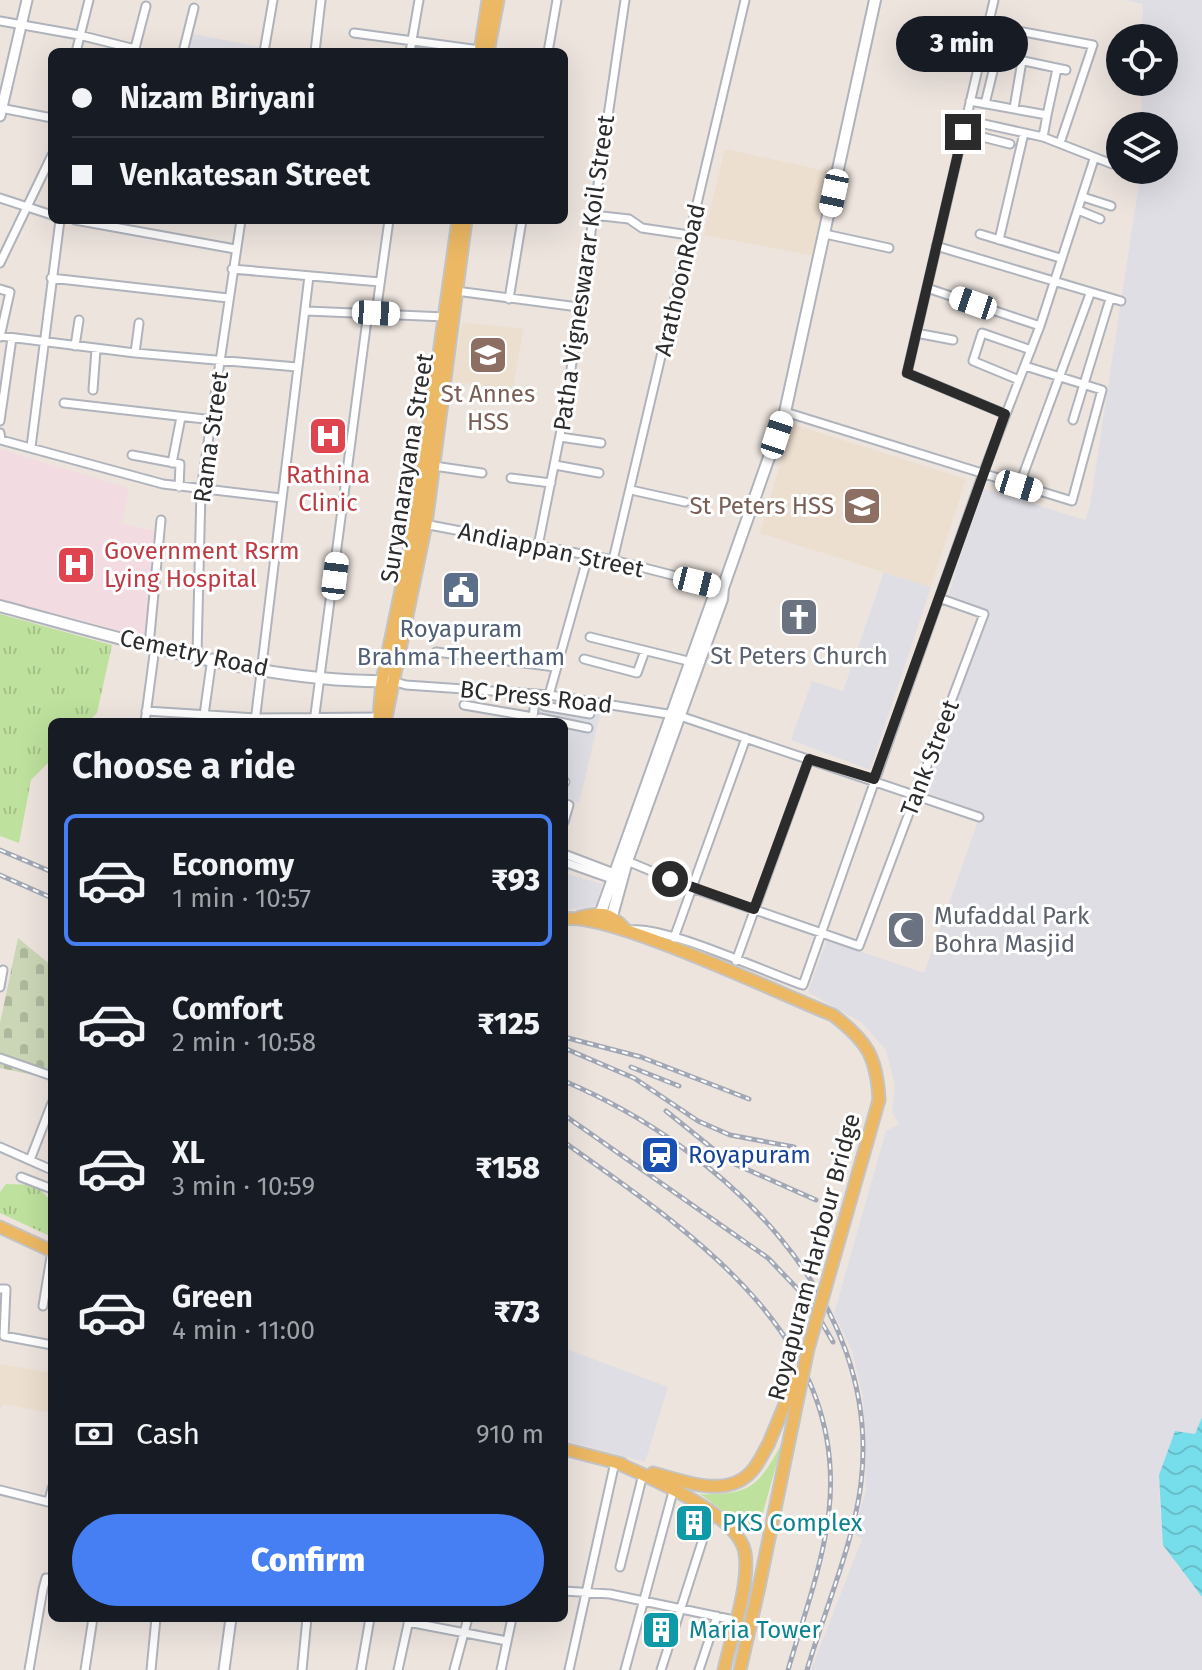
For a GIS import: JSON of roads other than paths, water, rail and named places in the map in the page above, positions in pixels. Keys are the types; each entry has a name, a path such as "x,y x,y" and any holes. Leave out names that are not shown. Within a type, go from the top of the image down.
{"main road":[{"path":"483,48 488,0"},
{"path":"484,48 498,0"},
{"path":"606,914 613,876 723,588 785,412 875,0"},
{"name":"Suryanarayana Street","path":"420,524 457,224"},
{"name":"Suryanarayana Street","path":"380,718 434,466 465,224"},
{"name":"Cemetry Road","path":"0,606 152,646 260,670 321,678 387,681"},
{"path":"606,914 675,716"},
{"path":"568,918 606,914 627,931"},
{"name":"Royapuram Harbour Bridge","path":"579,917 627,931 833,1015 857,1034 871,1053 878,1079 879,1100 808,1349 740,1670"},
{"path":"0,1227 48,1253"},
{"path":"0,1235 48,1253"},
{"path":"568,1450 708,1487 727,1485 750,1473 768,1445 808,1349"},
{"path":"615,1462 674,1488 711,1514 742,1543 745,1573 724,1670"}],"street":[{"path":"27,0 1,111 48,117"},
{"path":"77,48 89,0"},
{"path":"265,48 273,0"},
{"path":"315,48 321,0"},
{"path":"410,48 419,0"},
{"path":"549,48 557,0"},
{"name":"Patha Vigneswarar Koil Street","path":"538,546 560,437 625,0"},
{"name":"ArathoonRoad","path":"613,560 745,0"},
{"path":"994,0 908,376 1005,414"},
{"path":"135,48 146,6"},
{"path":"184,48 194,8"},
{"path":"0,21 79,35 124,48"},
{"path":"1013,30 1093,45 1060,143"},
{"path":"354,33 463,48"},
{"path":"982,52 1062,70 1043,137"},
{"path":"985,104 997,55"},
{"path":"1014,108 1022,61"},
{"path":"970,101 1047,115"},
{"path":"966,120 1043,137 1106,162"},
{"path":"963,132 1010,144"},
{"path":"999,240 1024,133"},
{"path":"627,931 642,929 674,938 803,985 982,476 1040,326 1094,159"},
{"path":"1,263 24,208 48,163"},
{"path":"1083,197 1111,206"},
{"path":"0,198 48,214"},
{"path":"1078,210 1100,219"},
{"path":"593,215 629,219 642,228 689,235"},
{"path":"31,447 59,224"},
{"path":"97,224 235,249"},
{"name":"Rama Street","path":"197,655 201,490 240,224"},
{"path":"314,718 372,313 388,224"},
{"path":"509,299 521,224"},
{"path":"825,234 889,248"},
{"path":"980,234 1060,258"},
{"path":"936,246 1121,301"},
{"path":"232,269 380,282"},
{"path":"255,718 309,276"},
{"path":"51,278 228,298"},
{"path":"927,288 1040,326"},
{"path":"0,289 10,292 0,336 96,349 297,367"},
{"path":"456,291 578,307"},
{"path":"1019,486 1090,294"},
{"path":"1073,420 1110,299"},
{"path":"307,311 445,317"},
{"path":"75,346 79,320"},
{"path":"135,353 139,323"},
{"path":"916,333 953,340"},
{"path":"1019,380 973,361 982,333 1031,350"},
{"path":"0,421 12,338"},
{"path":"93,390 96,349"},
{"path":"785,412 982,476 1072,501 1102,390 1025,366"},
{"path":"64,403 213,420"},
{"path":"172,463 181,417"},
{"path":"0,433 1,440 179,487 281,498"},
{"path":"560,437 601,443"},
{"path":"132,455 180,464 179,487"},
{"path":"555,465 599,473"},
{"path":"434,466 482,473"},
{"path":"511,478 551,483"},
{"path":"631,490 685,502"},
{"path":"145,718 161,520"},
{"name":"Andiappan Street","path":"420,524 613,560 723,588"},
{"path":"549,695 588,556"},
{"name":"Tank Street","path":"821,932 859,946 984,614 939,598"},
{"path":"590,637 694,663"},
{"path":"584,659 637,673 645,651"},
{"path":"436,652 555,667"},
{"path":"204,718 212,658"},
{"name":"BC Press Road","path":"387,681 549,695 675,716 874,779 979,817"},
{"path":"464,705 533,717 536,694"},
{"path":"567,718 572,698"},
{"path":"544,706 590,714"},
{"path":"146,711 197,718"},
{"path":"568,725 588,728"},
{"path":"674,938 746,738"},
{"path":"736,961 809,759"},
{"path":"568,856 613,876"},
{"path":"627,861 692,888 821,932"},
{"path":"568,863 613,876"},
{"path":"0,987 3,970"},
{"path":"0,1058 48,1075"},
{"path":"30,1160 48,1113"},
{"path":"0,1147 48,1168"},
{"path":"21,1177 48,1187"},
{"path":"43,1306 48,1278"},
{"path":"0,1289 6,1289 2,1314 4,1336 48,1344"},
{"path":"569,1670 615,1462"},
{"path":"620,1567 643,1474"},
{"path":"625,1670 674,1488"},
{"path":"0,1490 48,1502"},
{"path":"661,1670 711,1514"},
{"path":"29,1670 43,1589 48,1578"},
{"path":"568,1591 681,1607 734,1620"},
{"path":"699,1670 717,1616"},
{"path":"85,1670 92,1622"},
{"path":"151,1670 156,1622"},
{"path":"224,1670 230,1622"},
{"path":"302,1670 307,1622"},
{"path":"361,1670 369,1622"},
{"path":"398,1670 409,1622"},
{"path":"417,1622 507,1641"},
{"path":"454,1670 467,1622"},
{"path":"501,1670 511,1622"}],"water":[{"path":"1202,1417 1202,1597 1163,1545 1159,1475 1175,1431 1195,1434"}],"railway":[{"path":"0,850 48,870"},
{"path":"0,875 48,896"},
{"path":"568,1038 641,1057 749,1099"},
{"path":"568,1050 634,1078 698,1121 730,1135 794,1147"},
{"path":"631,1067 679,1086"},
{"path":"568,1083 623,1110 680,1146 733,1188 780,1237 818,1292 846,1351 861,1415 861,1483 845,1553 807,1670"},
{"path":"666,1111 728,1161 816,1200"},
{"path":"568,1118 768,1258 810,1302 833,1342"},
{"path":"568,1145 661,1213 708,1252 751,1294 787,1340 813,1391 828,1448 829,1511 817,1571 788,1670"}],"place":[{"name":"St Annes HSS","path":"488,355"},
{"name":"Rathina Clinic","path":"328,436"},
{"name":"St Peters HSS","path":"862,506"},
{"name":"Government Rsrm Lying Hospital","path":"76,565"},
{"name":"Royapuram Brahma Theertham","path":"461,590"},
{"name":"St Peters Church","path":"799,617"},
{"name":"Mufaddal Park Bohra Masjid","path":"906,930"},
{"name":"Royapuram","path":"660,1155"},
{"name":"PKS Complex","path":"694,1523"},
{"name":"Maria Tower","path":"661,1630"}]}
